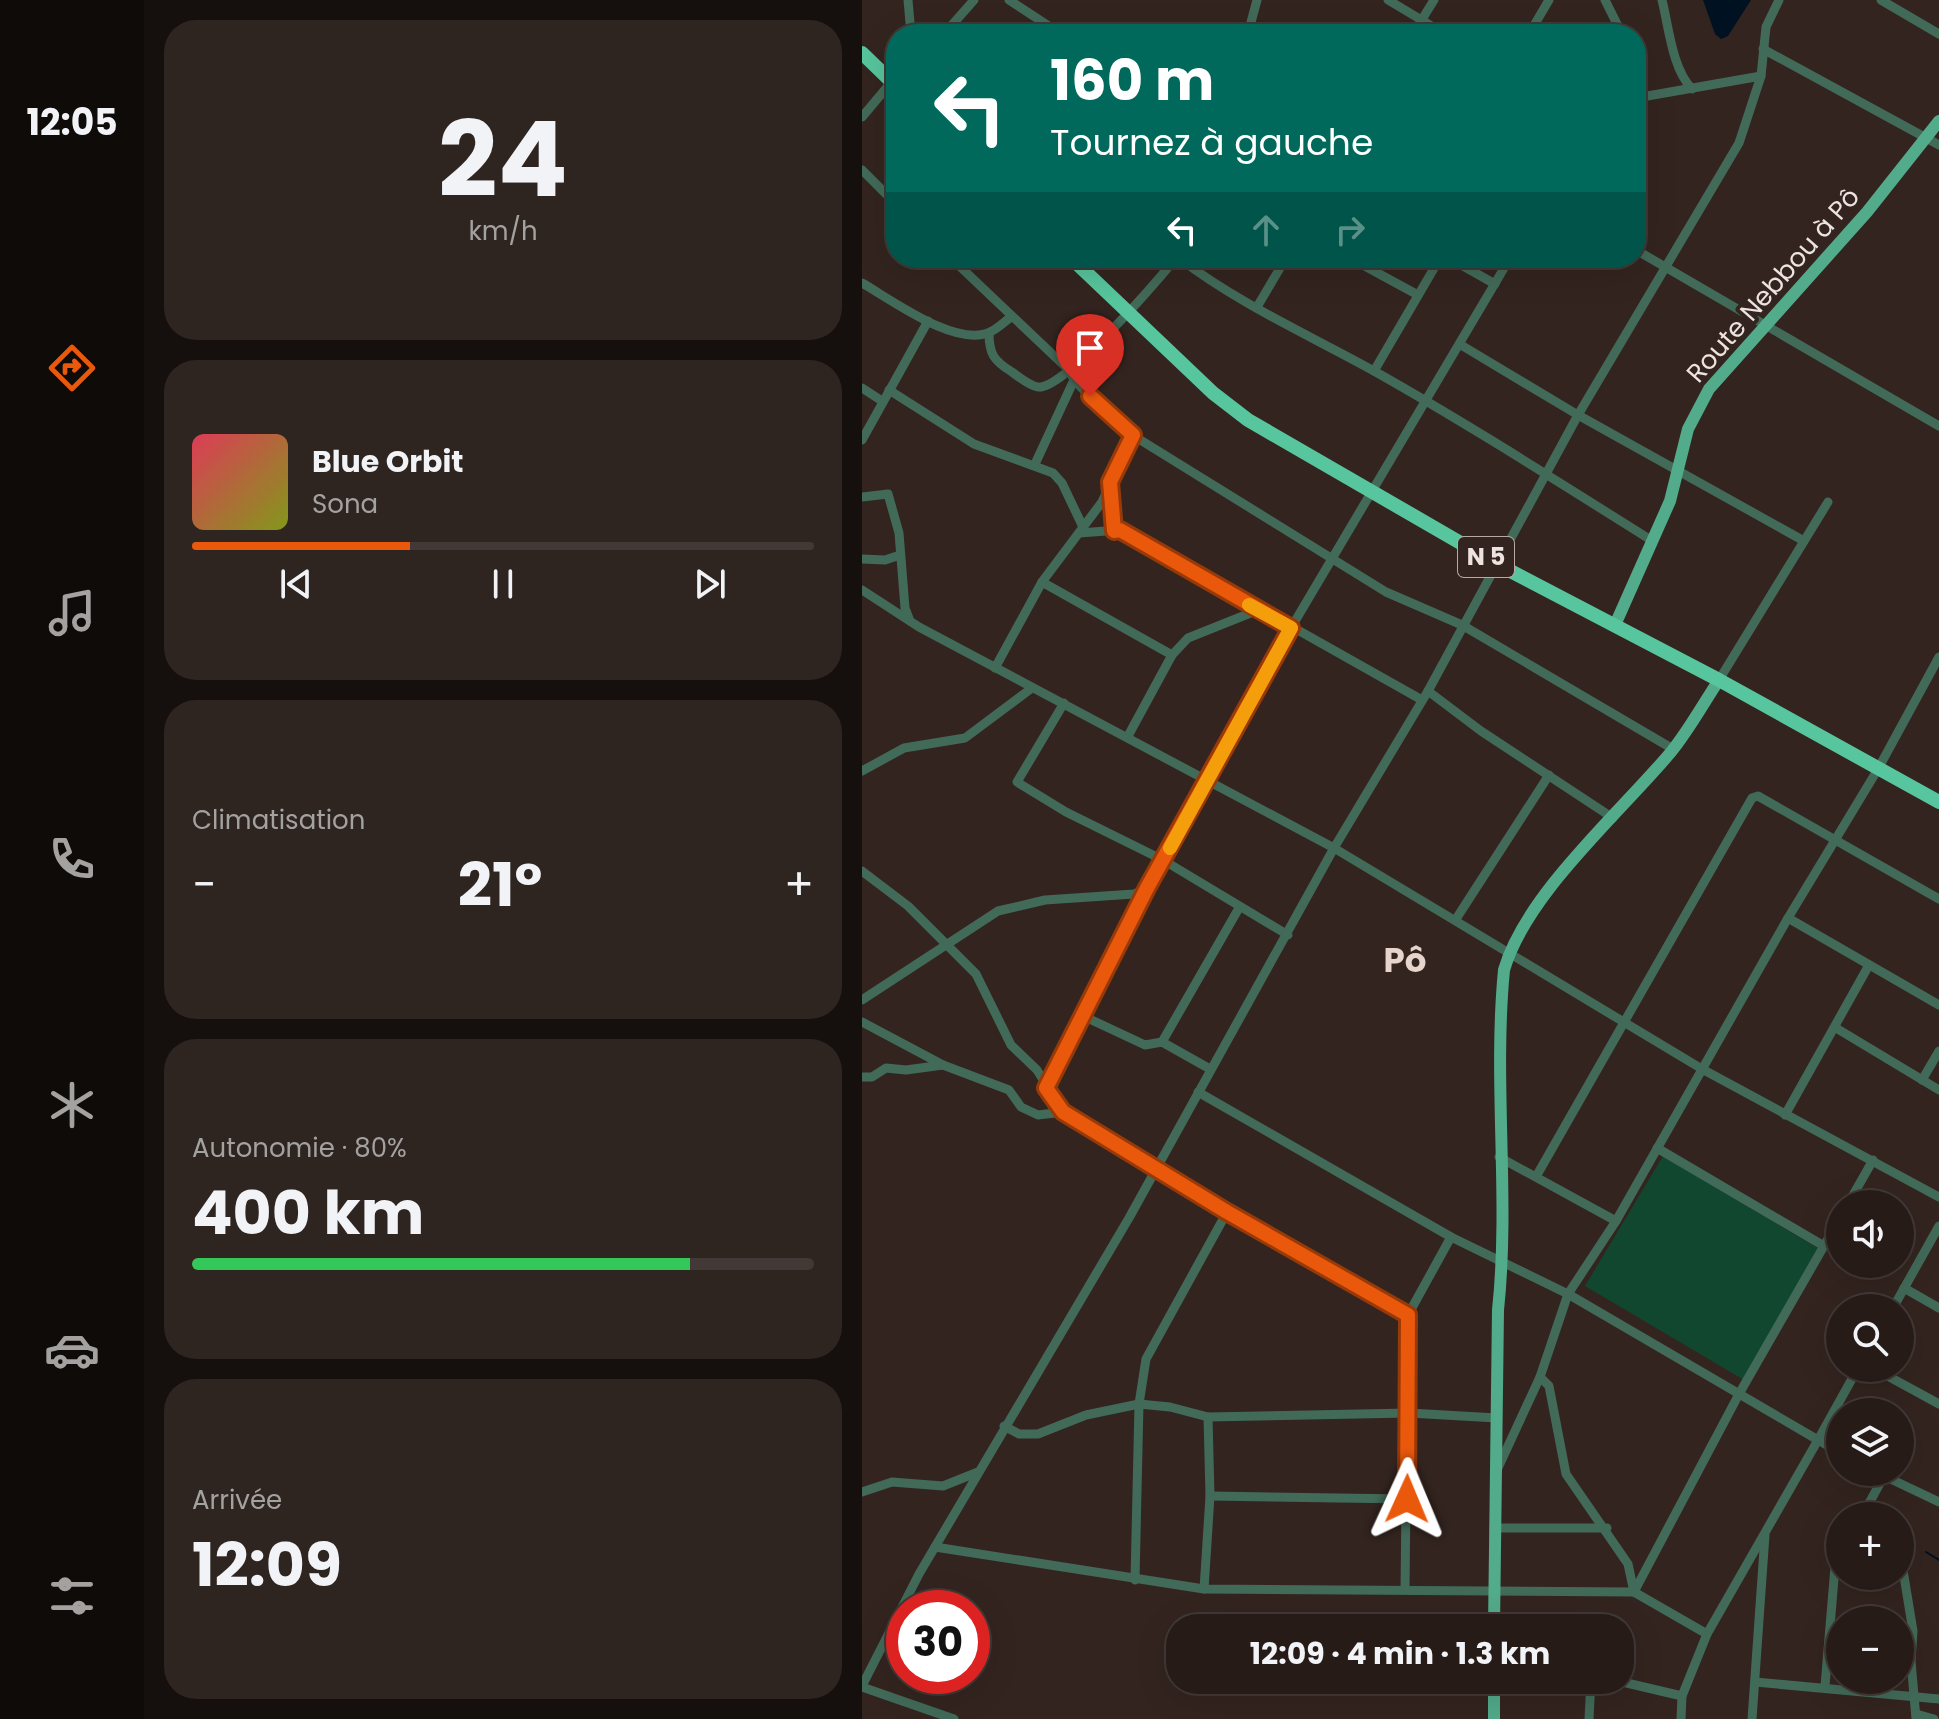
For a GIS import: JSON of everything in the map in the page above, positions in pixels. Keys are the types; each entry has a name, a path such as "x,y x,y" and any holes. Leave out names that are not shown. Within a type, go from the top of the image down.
{"highway":[{"path":"862,53 886,73"},
{"name":"N 5","path":"1081,268 1128,314 1248,420 1497,564 1719,680 1939,802"}],"main road":[{"name":"Route Nebbou à Pô","path":"1615,625 1670,501 1697,408 1709,389 1867,212 1939,121"},
{"path":"1494,1614 1498,1310 1503,1262 1499,1157 1501,998 1509,952 1534,908 1673,749 1719,680"},
{"path":"1494,1694 1494,1719"}],"street":[{"path":"908,0 910,24"},
{"path":"953,24 974,0"},
{"path":"1009,0 1046,24"},
{"path":"1251,24 1257,0"},
{"path":"1388,0 1428,24"},
{"path":"1419,24 1434,0"},
{"path":"1535,24 1549,0"},
{"path":"1605,0 1617,24"},
{"path":"1662,0 1684,81 1692,89"},
{"path":"954,1719 862,1686 978,1471 1129,1218 1334,848 1428,691 1578,415 1668,268 1739,143 1761,76 1766,27 1779,0"},
{"path":"1881,0 1939,34"},
{"path":"1763,49 1939,145"},
{"path":"1646,96 1761,76"},
{"path":"862,117 886,91"},
{"path":"862,170 886,194"},
{"path":"1646,256 1939,426"},
{"path":"961,268 1072,375 1121,428 1386,592 1462,625 1673,749"},
{"path":"1035,464 1072,375 1168,268"},
{"path":"1193,268 1306,338 1374,371 1651,540"},
{"path":"1257,307 1280,268"},
{"path":"1368,268 1418,295"},
{"path":"1374,371 1434,268"},
{"path":"1467,268 1495,284"},
{"path":"1046,1088 1147,888 1291,628 1504,268"},
{"path":"862,283 928,321 963,335 989,333 1011,317"},
{"path":"862,440 928,321"},
{"path":"989,333 989,351 996,362 1038,387 1072,375"},
{"path":"1461,345 1578,415 1804,541"},
{"path":"862,388 882,401"},
{"path":"889,390 974,444 1035,464 1062,483 1081,530"},
{"path":"995,668 1042,582 1102,502 1133,435"},
{"path":"1110,482 1114,531"},
{"path":"862,497 888,494 899,533 905,608 910,621"},
{"path":"1719,680 1828,502"},
{"path":"1081,530 1120,530 1422,700"},
{"path":"862,559 885,560 900,555"},
{"path":"1042,582 1172,655"},
{"path":"862,590 910,621 995,668 1334,848 1702,1069 1939,1197"},
{"path":"1128,736 1172,655 1188,638 1258,610"},
{"path":"1497,1470 1540,1377 1568,1294 1616,1221 1788,918 1878,769 1939,657"},
{"path":"862,771 904,748 965,738 1032,688"},
{"path":"1428,691 1481,731 1613,818"},
{"path":"1064,703 1017,782 1066,812 1163,860 1288,935"},
{"path":"1456,919 1549,775"},
{"path":"1537,1175 1626,1025 1752,798 1758,796 1939,899"},
{"path":"862,871 908,906 976,974 1011,1045 1037,1070 1063,1112 1227,1212 1408,1315"},
{"path":"862,1000 998,911 1045,900 1134,894 1147,888"},
{"path":"1162,1042 1239,908"},
{"path":"1788,918 1939,1005"},
{"path":"1785,1115 1869,965"},
{"path":"1083,1016 1145,1045 1162,1042 1210,1069"},
{"path":"862,1022 943,1065 1009,1090 1021,1107 1038,1115 1063,1112"},
{"path":"1836,1028 1939,1090"},
{"path":"1922,1080 1939,1051"},
{"path":"862,1077 872,1077 886,1068 906,1070 943,1065"},
{"path":"1198,1092 1451,1237 1568,1294 1826,1445"},
{"path":"1657,1148 1824,1246"},
{"path":"1499,1157 1537,1175 1616,1221"},
{"path":"1856,1190 1873,1160"},
{"path":"1135,1580 1139,1404 1146,1359 1227,1212"},
{"path":"1901,1294 1939,1226"},
{"path":"1405,1590 1408,1315 1451,1237"},
{"path":"1634,1592 1739,1394 1826,1242"},
{"path":"1904,1288 1939,1308"},
{"path":"1540,1377 1549,1386 1566,1474 1607,1528 1628,1564 1634,1592"},
{"path":"1681,1719 1682,1696 1707,1634 1850,1382"},
{"path":"1899,1382 1939,1404"},
{"path":"1004,1426 1019,1434 1038,1434 1086,1415 1139,1404 1208,1417 1409,1413 1497,1418"},
{"path":"1204,1589 1210,1496 1208,1417"},
{"path":"862,1492 892,1482 943,1486 978,1471"},
{"path":"1905,1486 1939,1502"},
{"path":"1210,1496 1407,1499"},
{"path":"1494,1528 1607,1528"},
{"path":"1752,1719 1765,1533"},
{"path":"935,1547 1204,1589 1634,1592 1707,1634"},
{"path":"1825,1686 1833,1590"},
{"path":"1906,1590 1913,1631 1911,1661 1916,1716 1934,1719"},
{"path":"1755,1682 1825,1686 1939,1699"},
{"path":"1634,1685 1682,1696"},
{"path":"1589,1719 1590,1694"}],"green space":[{"path":"1663,1156 1821,1250 1744,1380 1585,1286"}],"water":[{"path":"1703,0 1751,0 1728,36 1721,39 1715,34"}],"waterway":[{"path":"1926,1552 1939,1560"}],"slow traffic":[{"path":"1170,848 1291,628 1249,605"}],"district":[{"name":"Pô","path":"1405,960"}],"route":[{"path":"1090,396 1121,428 1133,435 1110,482 1114,531 1120,530 1291,628 1147,888 1046,1088 1063,1112 1227,1212 1408,1315 1407,1499"}]}
